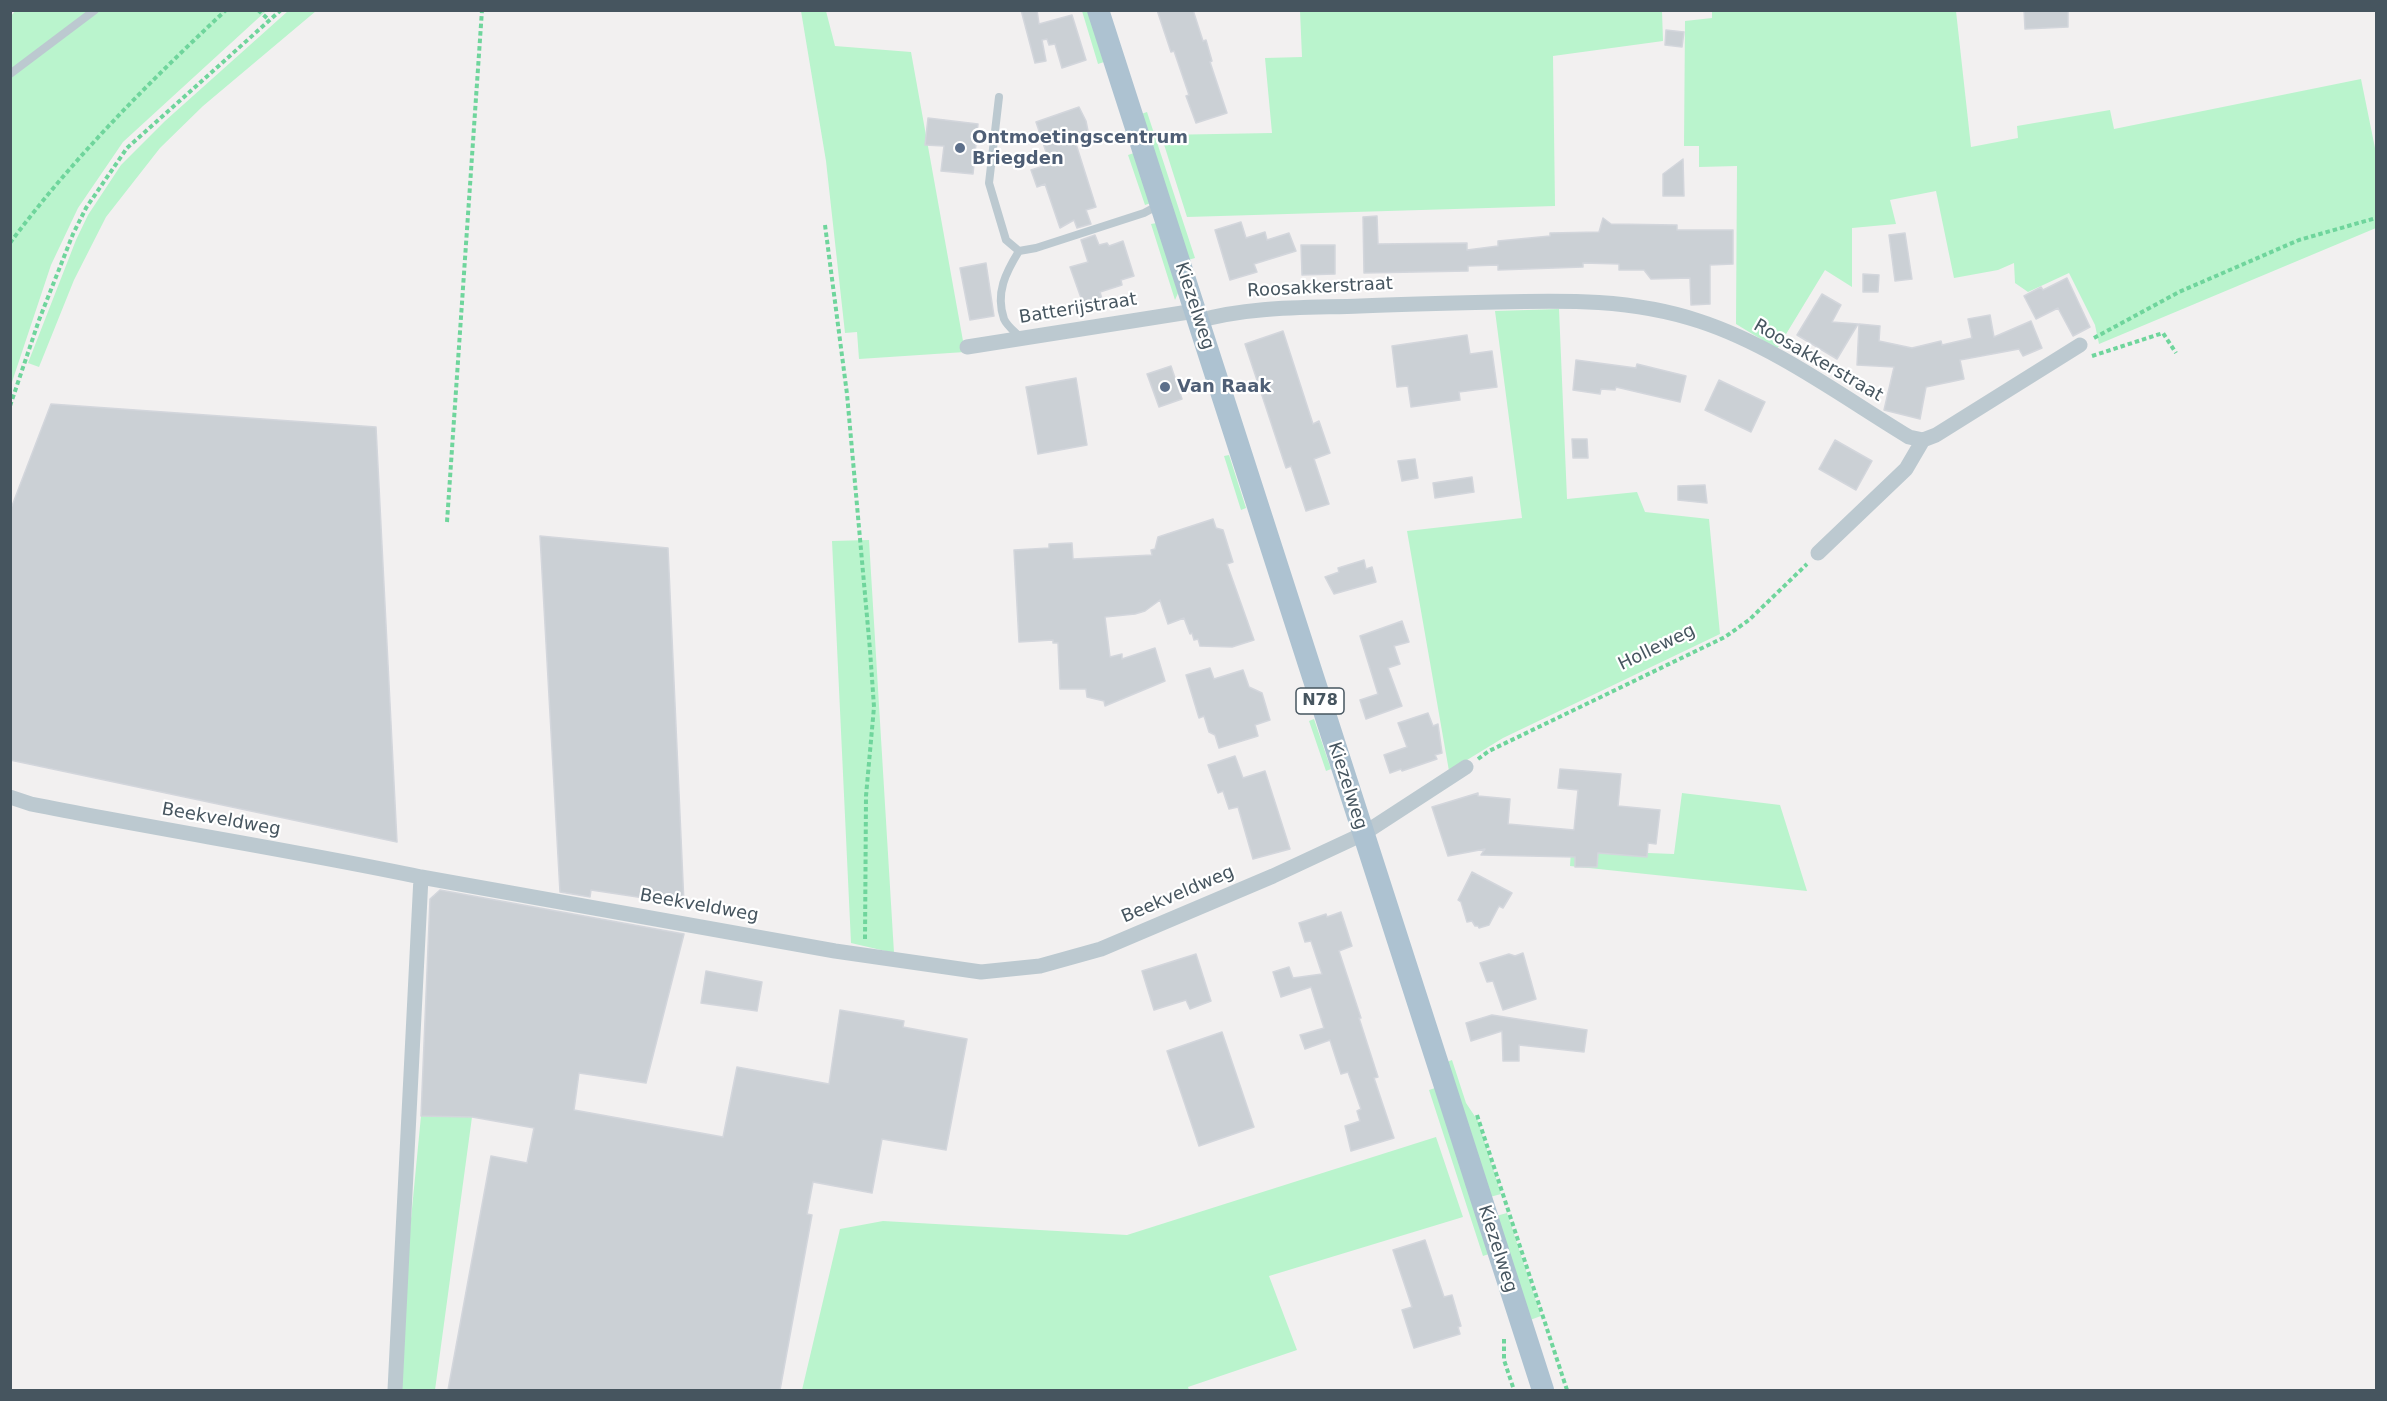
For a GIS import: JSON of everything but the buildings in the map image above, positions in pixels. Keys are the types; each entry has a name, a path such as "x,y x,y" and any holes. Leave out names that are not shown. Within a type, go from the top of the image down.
{"main road":[{"name":"Kiezelweg","path":"1098,10 1543,1390"}],"street":[{"name":"Roosakkerstraat","path":"1197,316 1239,311 1400,304 1544,301 1634,305 1699,321 1731,333 1791,365 1910,436 1923,440"},
{"name":"Batterijstraat","path":"967,347 1197,316"},
{"path":"1818,553 1906,469 1923,440 1936,435 2080,345"},
{"path":"1362,834 1466,767"},
{"name":"Beekveldweg","path":"10,797 31,804 153,828 422,877 865,956 981,972 1040,966 1101,949 1273,876 1362,834"},
{"path":"395,1390 422,877"}],"lane":[{"path":"10,74 95,10"},
{"path":"999,96 989,183 1006,240 1020,251"},
{"path":"1021,338 1005,321 1000,295 1007,269 1020,251 1144,213 1161,205"}],"path":[{"path":"10,243 40,203 123,112 226,10"},
{"path":"258,10 270,20"},
{"path":"10,406 39,320 73,234 86,208 127,148 280,10"},
{"path":"447,522 482,10"},
{"path":"2080,345 2179,292 2299,240 2376,218"},
{"path":"825,225 839,351 847,394 862,543 874,707 866,796 865,956"},
{"path":"2091,357 2163,333 2176,353"},
{"name":"Holleweg","path":"1466,767 1489,751 1725,637 1749,620 1818,553"}],"green space":[{"path":"16,10 266,11 123,142 78,208 51,265 11,385 11,16"},
{"path":"1712,10 1956,11 1971,147 2018,138 2017,126 2110,110 2114,129 2361,79 2376,153 2376,228 2099,344 2095,325 2069,273 2028,292 2015,283 2014,263 1998,270 1954,278 1936,191 1890,200 1896,224 1852,228 1852,287 1825,270 1777,349 1736,324 1737,166 1699,167 1699,146 1684,146 1685,21 1712,18"},
{"path":"288,11 316,11 203,106 160,148 106,217 74,280 39,367 28,363 76,240 88,215 121,165 165,121"},
{"path":"801,11 826,11 835,46 911,52 965,352 859,359 857,332 845,333 826,161"},
{"path":"1082,11 1088,11 1104,62 1098,64"},
{"path":"1300,11 1662,11 1663,41 1553,56 1555,206 1187,217 1161,135 1272,133 1265,58 1302,57"},
{"path":"1147,112 1195,258 1188,260 1141,114"},
{"path":"1134,153 1151,203 1145,205 1128,155"},
{"path":"1157,223 1179,291 1175,300 1151,224"},
{"path":"1559,309 1567,499 1637,492 1645,512 1709,519 1720,634 1503,738 1449,771 1407,531 1522,518 1495,311"},
{"path":"1229,455 1246,508 1241,510 1224,456"},
{"path":"869,540 894,953 851,943 832,541"},
{"path":"1314,719 1331,769 1326,771 1309,721"},
{"path":"1682,793 1780,805 1807,891 1570,866 1571,850 1674,854"},
{"path":"1452,1060 1466,1103 1478,1121 1501,1194 1490,1197 1447,1062"},
{"path":"1435,1088 1489,1254 1483,1256 1429,1090"},
{"path":"421,1116 472,1117 435,1390 400,1390 404,1291"},
{"path":"1436,1137 1463,1217 1269,1276 1297,1350 1188,1387 1189,1390 802,1390 840,1229 883,1221 1127,1235"},
{"path":"1507,1213 1541,1316 1530,1320 1496,1216"}],"place":[{"name":"Ontmoetingscentrum Briegden","path":"960,148"},
{"name":"Van Raak","path":"1165,387"}]}
